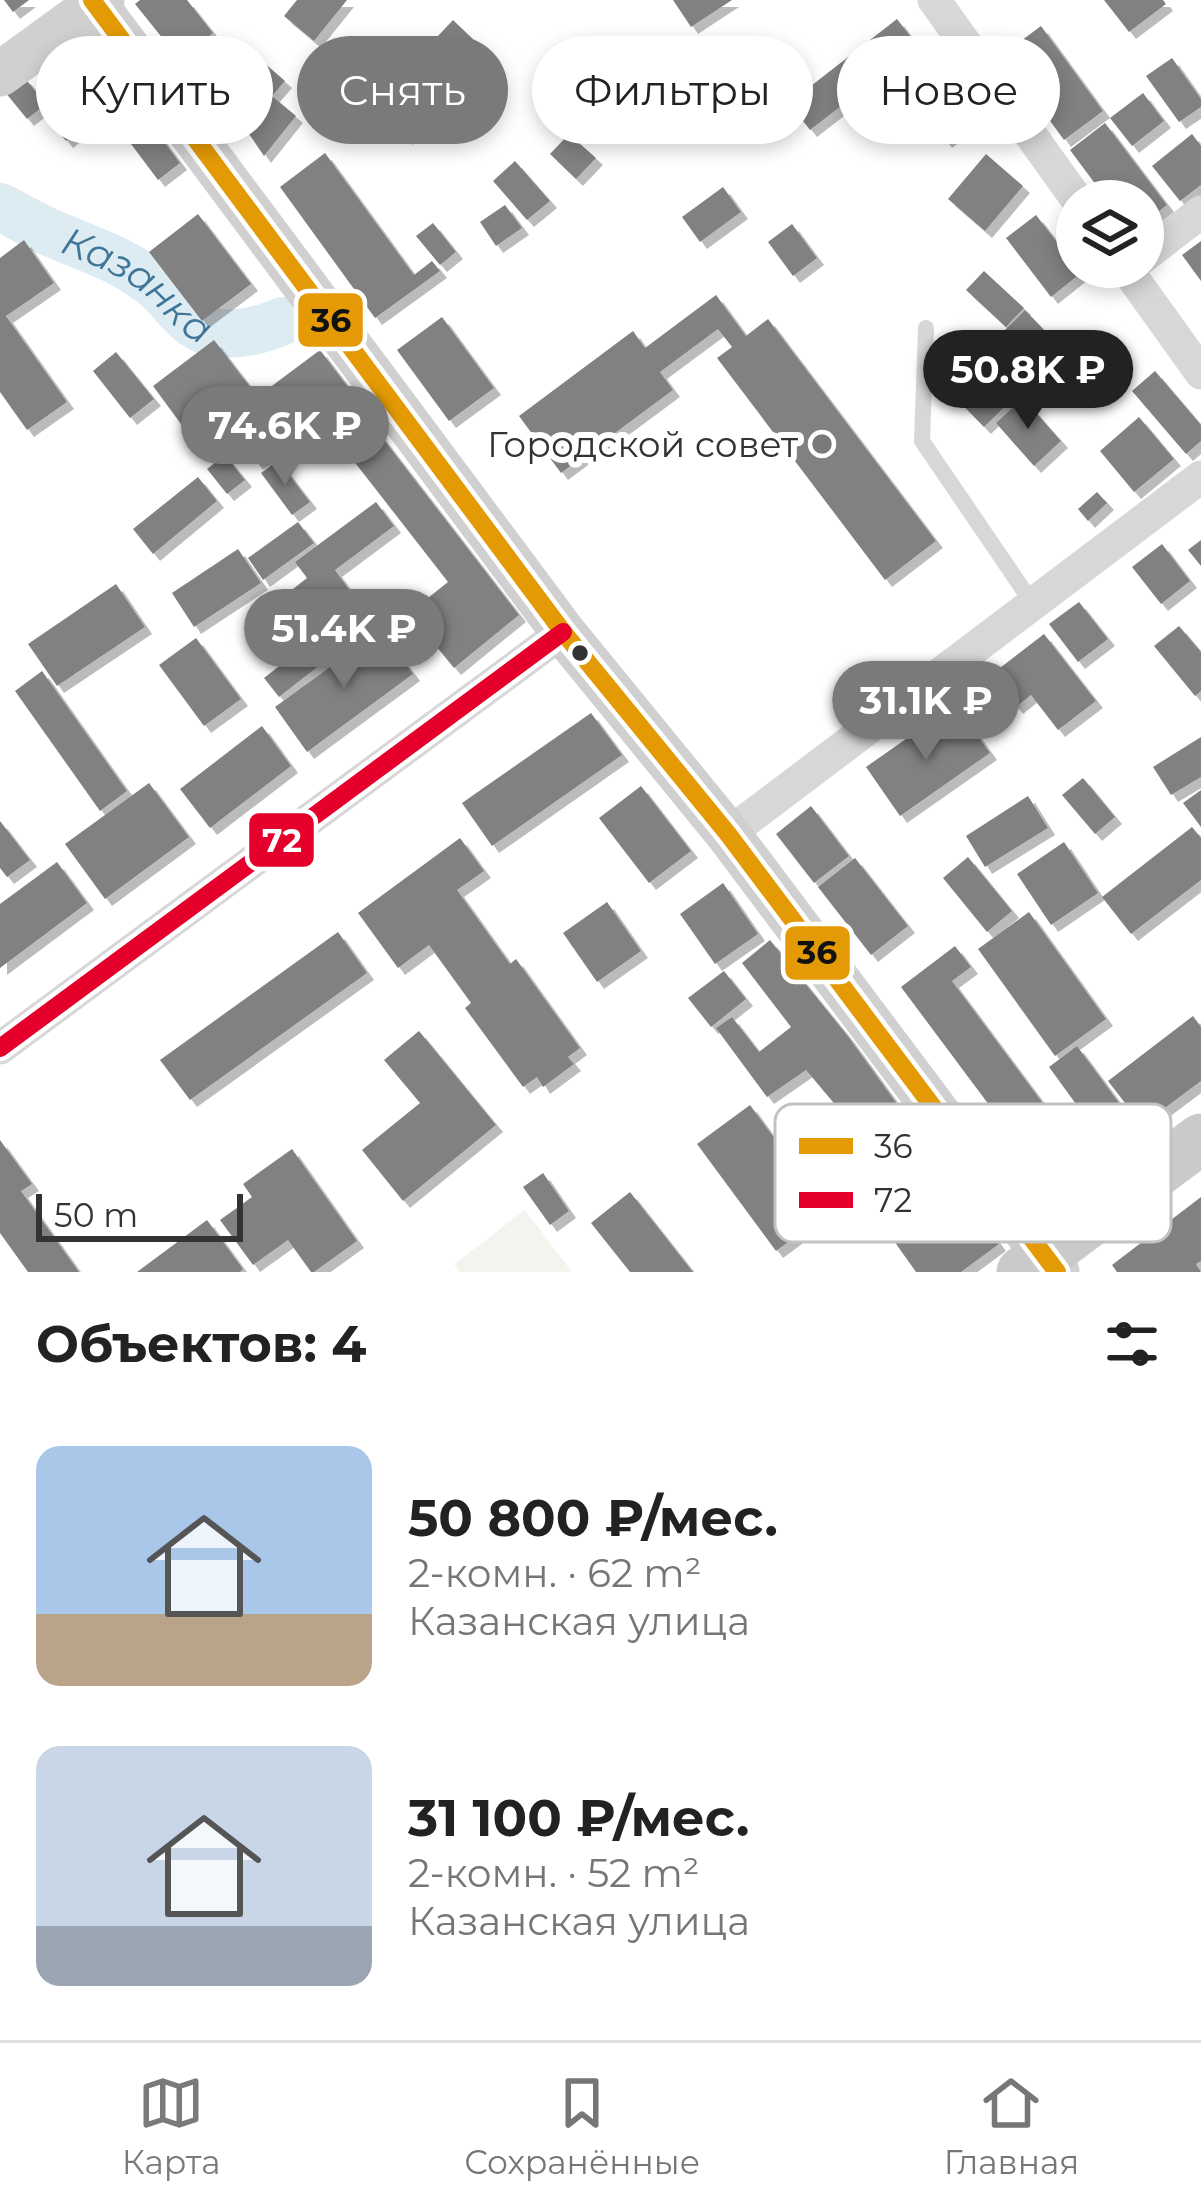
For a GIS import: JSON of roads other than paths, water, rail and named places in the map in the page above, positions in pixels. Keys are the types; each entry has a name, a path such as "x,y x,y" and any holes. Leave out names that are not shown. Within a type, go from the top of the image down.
{"main road":[{"path":"0,74 97,2 563,632 728,834 924,1104"},
{"path":"1171,1163 1201,1139"},
{"path":"1042,1266 1072,1242"}],"street":[{"path":"934,0 1063,180"},
{"path":"1164,240 1201,212"},
{"path":"1146,288 1201,373"},
{"path":"728,834 1201,477"},
{"path":"0,1048 563,632"}],"lane":[{"path":"926,328 922,441 1034,604"}],"waterway":[{"name":"Казанка","path":"0,207 132,269 201,328 237,333 283,321"}],"place":[{"name":"Городской совет","path":"822,444"}]}
